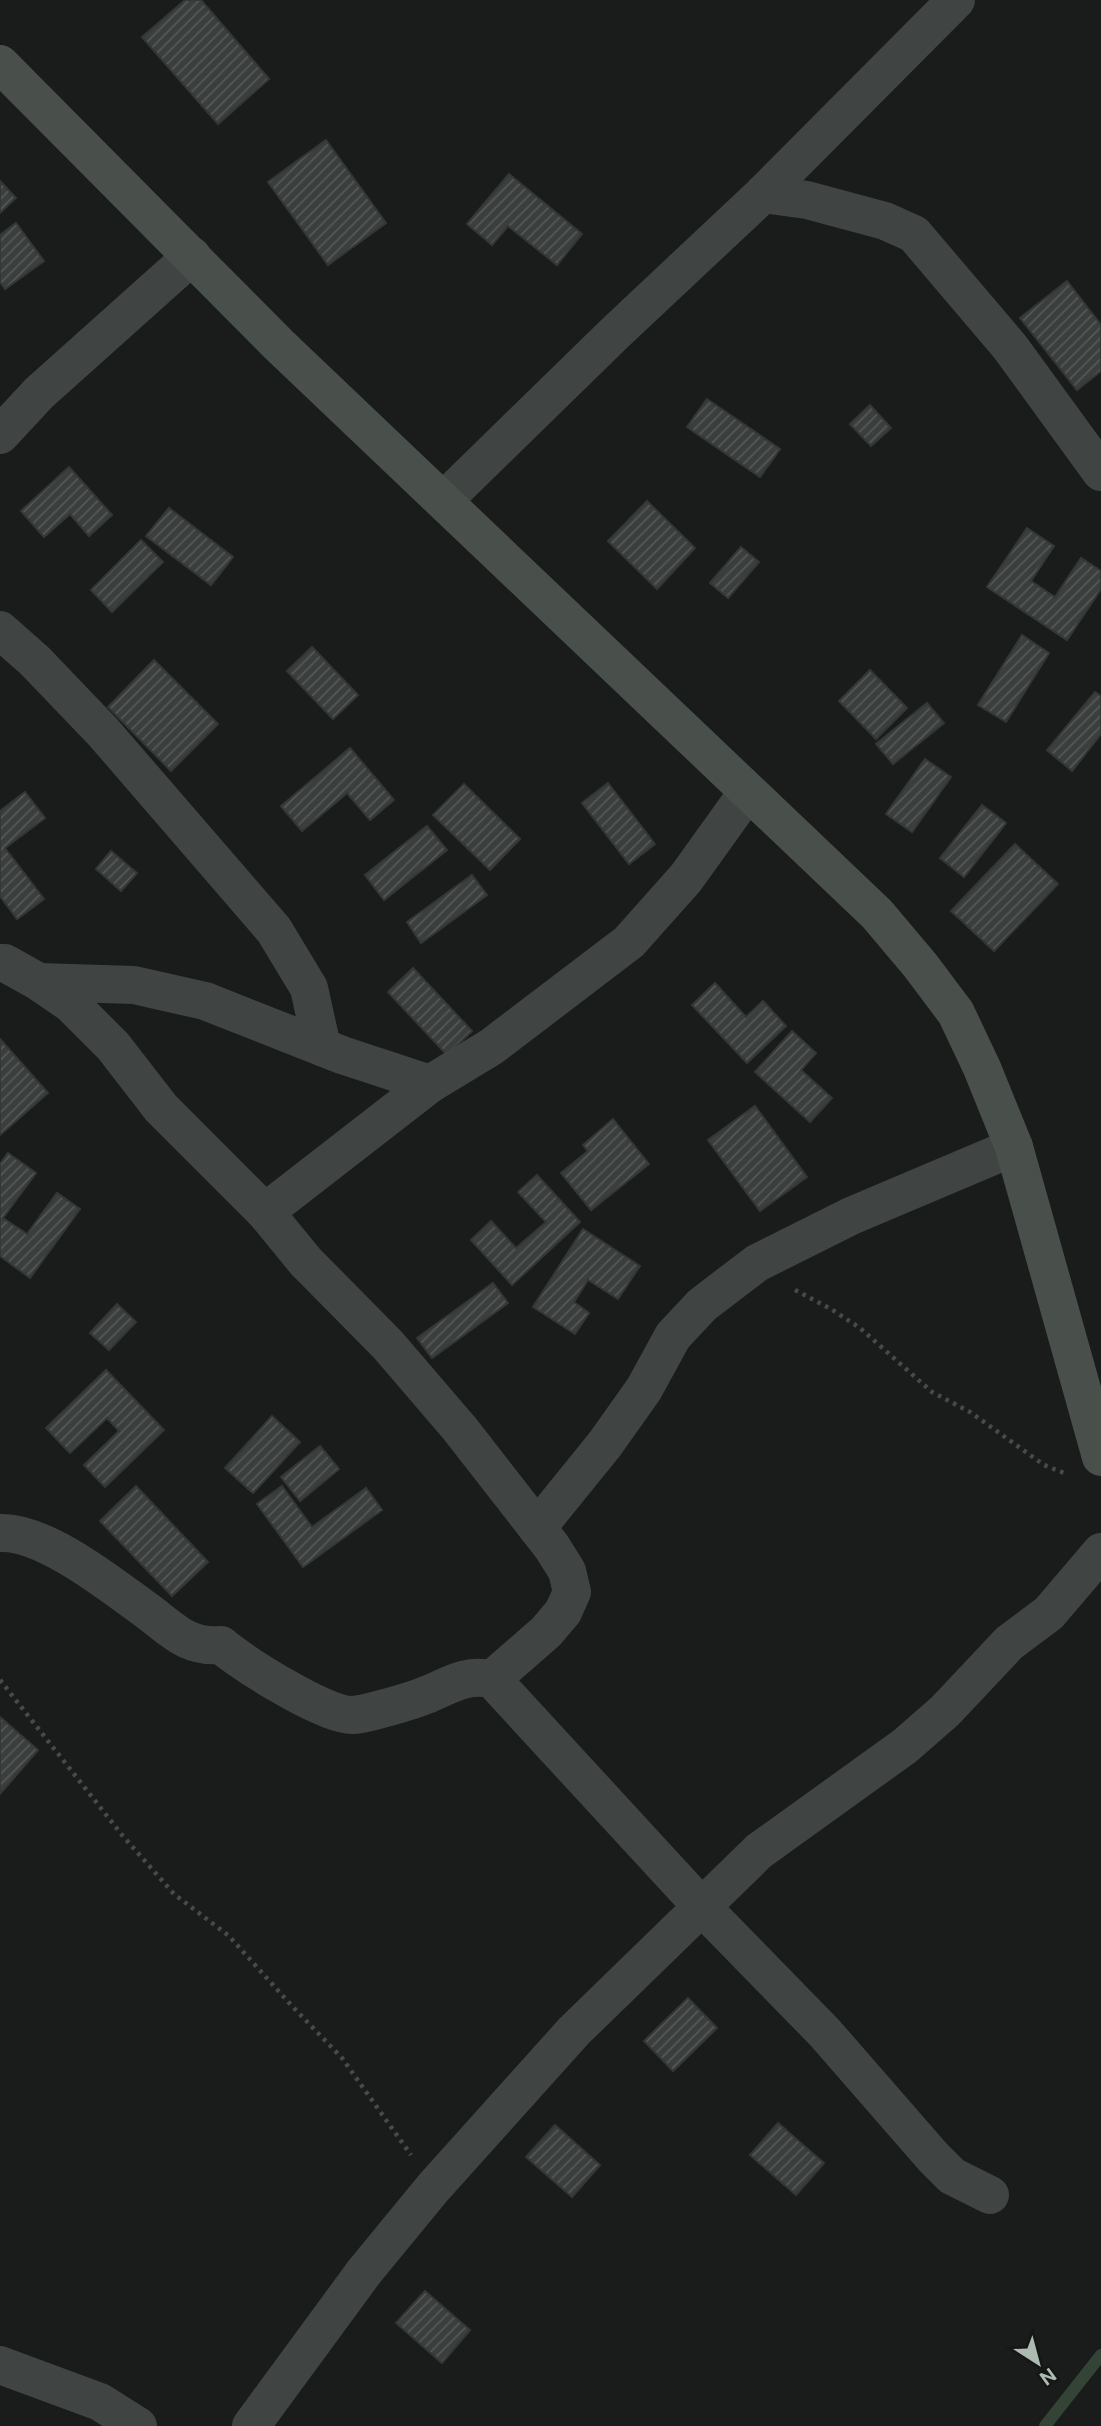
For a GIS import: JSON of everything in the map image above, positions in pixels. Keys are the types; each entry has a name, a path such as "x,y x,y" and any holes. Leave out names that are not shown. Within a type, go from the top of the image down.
{"street":[{"path":"444,500 614,334 763,194 956,0"},
{"path":"0,64 278,344 877,914 920,965 956,1013 1014,1147 1101,1457"},
{"path":"763,194 807,200 886,221 914,234 1010,346 1101,472"},
{"path":"0,435 39,393 192,257"},
{"path":"0,630 35,661 103,732 274,930 309,988 322,1047"},
{"path":"265,1212 430,1084 491,1047 629,942 686,878 747,793"},
{"path":"0,962 38,982 71,1004 113,1046 161,1108 265,1212 306,1262 397,1355 460,1429 567,1571 572,1592 563,1612 545,1632 492,1679"},
{"path":"38,982 134,985 193,998 430,1084"},
{"path":"537,1528 621,1422 644,1389 673,1336 702,1305 757,1263 851,1216 1014,1147"},
{"path":"0,1533 37,1539 90,1572 181,1637 205,1647 220,1645 243,1663 313,1702 351,1715 424,1696 462,1679 476,1676 492,1679 702,1907 825,2033 933,2157 952,2176 990,2195"},
{"path":"251,2426 364,2272 433,2188 574,2031 759,1851 905,1746 945,1711 1009,1643 1049,1613 1101,1552"},
{"path":"0,2365 100,2402 138,2426"}],"path":[{"path":"757,1263 785,1284 860,1328 932,1392 970,1412 1044,1465 1067,1475"},
{"path":"0,1680 122,1835 174,1894 229,1936 342,2058 433,2188"}],"building":[{"path":"185,0 201,0 269,79 218,124 142,37"},
{"path":"326,140 386,223 328,265 268,182"},
{"path":"509,174 582,234 557,265 508,226 492,245 467,224"},
{"path":"0,181 16,198 0,213"},
{"path":"16,223 44,261 5,289 0,282 0,235"},
{"path":"1067,281 1101,325 1101,371 1077,390 1020,318"},
{"path":"707,399 780,449 760,477 687,427"},
{"path":"870,405 891,428 871,446 850,424"},
{"path":"69,467 112,515 89,536 70,514 44,537 21,511"},
{"path":"647,501 695,548 657,589 608,541"},
{"path":"169,508 233,557 211,585 146,536"},
{"path":"1027,528 1054,546 1031,581 1055,597 1081,558 1101,571 1101,589 1067,640 987,587"},
{"path":"141,540 163,562 112,612 91,590"},
{"path":"741,547 759,562 728,598 710,583"},
{"path":"1022,635 1049,653 1006,722 978,705"},
{"path":"312,647 358,695 333,719 287,671"},
{"path":"154,660 218,724 171,771 108,707"},
{"path":"870,670 907,708 876,739 839,701"},
{"path":"1095,692 1101,696 1101,734 1072,771 1047,750"},
{"path":"927,703 944,723 893,764 876,744"},
{"path":"350,748 394,800 370,820 347,793 302,831 281,806"},
{"path":"925,759 951,777 912,832 886,814"},
{"path":"608,783 655,844 629,864 582,803"},
{"path":"464,784 520,839 490,870 433,815"},
{"path":"25,792 45,818 5,848 44,899 17,919 0,896 0,811"},
{"path":"982,805 1006,823 964,877 940,858"},
{"path":"427,826 447,850 384,900 365,875"},
{"path":"1015,844 1058,884 994,951 951,911"},
{"path":"111,851 137,873 121,891 96,869"},
{"path":"472,875 487,895 421,943 407,922"},
{"path":"413,968 472,1031 447,1055 388,992"},
{"path":"715,983 746,1017 763,1001 786,1026 747,1063 692,1005"},
{"path":"792,1031 816,1053 801,1070 832,1098 810,1122 755,1072"},
{"path":"0,1039 48,1093 0,1135"},
{"path":"755,1106 807,1177 760,1211 708,1140"},
{"path":"613,1119 649,1164 591,1210 561,1173 588,1151 583,1145"},
{"path":"8,1153 36,1173 3,1218 27,1234 57,1193 80,1209 30,1278 0,1256 0,1164"},
{"path":"537,1175 580,1222 512,1285 471,1240 491,1221 516,1248 546,1222 518,1192"},
{"path":"583,1229 640,1266 618,1299 588,1280 574,1302 589,1313 575,1334 533,1307"},
{"path":"493,1283 508,1303 432,1358 417,1338"},
{"path":"117,1304 136,1322 109,1350 90,1333"},
{"path":"106,1370 164,1430 105,1487 84,1465 119,1431 107,1418 70,1453 46,1428"},
{"path":"272,1416 300,1442 253,1493 225,1468"},
{"path":"320,1446 339,1469 300,1501 281,1477"},
{"path":"136,1486 208,1562 172,1596 100,1521"},
{"path":"282,1486 312,1527 366,1488 382,1510 303,1567 257,1504"},
{"path":"0,1717 38,1750 0,1794"},
{"path":"688,1998 717,2028 673,2071 644,2041"},
{"path":"778,2123 824,2163 796,2195 750,2155"},
{"path":"555,2125 600,2165 572,2197 526,2157"},
{"path":"425,2291 470,2330 442,2363 396,2323"}],"waterway":[{"path":"1045,2426 1101,2355"}]}
